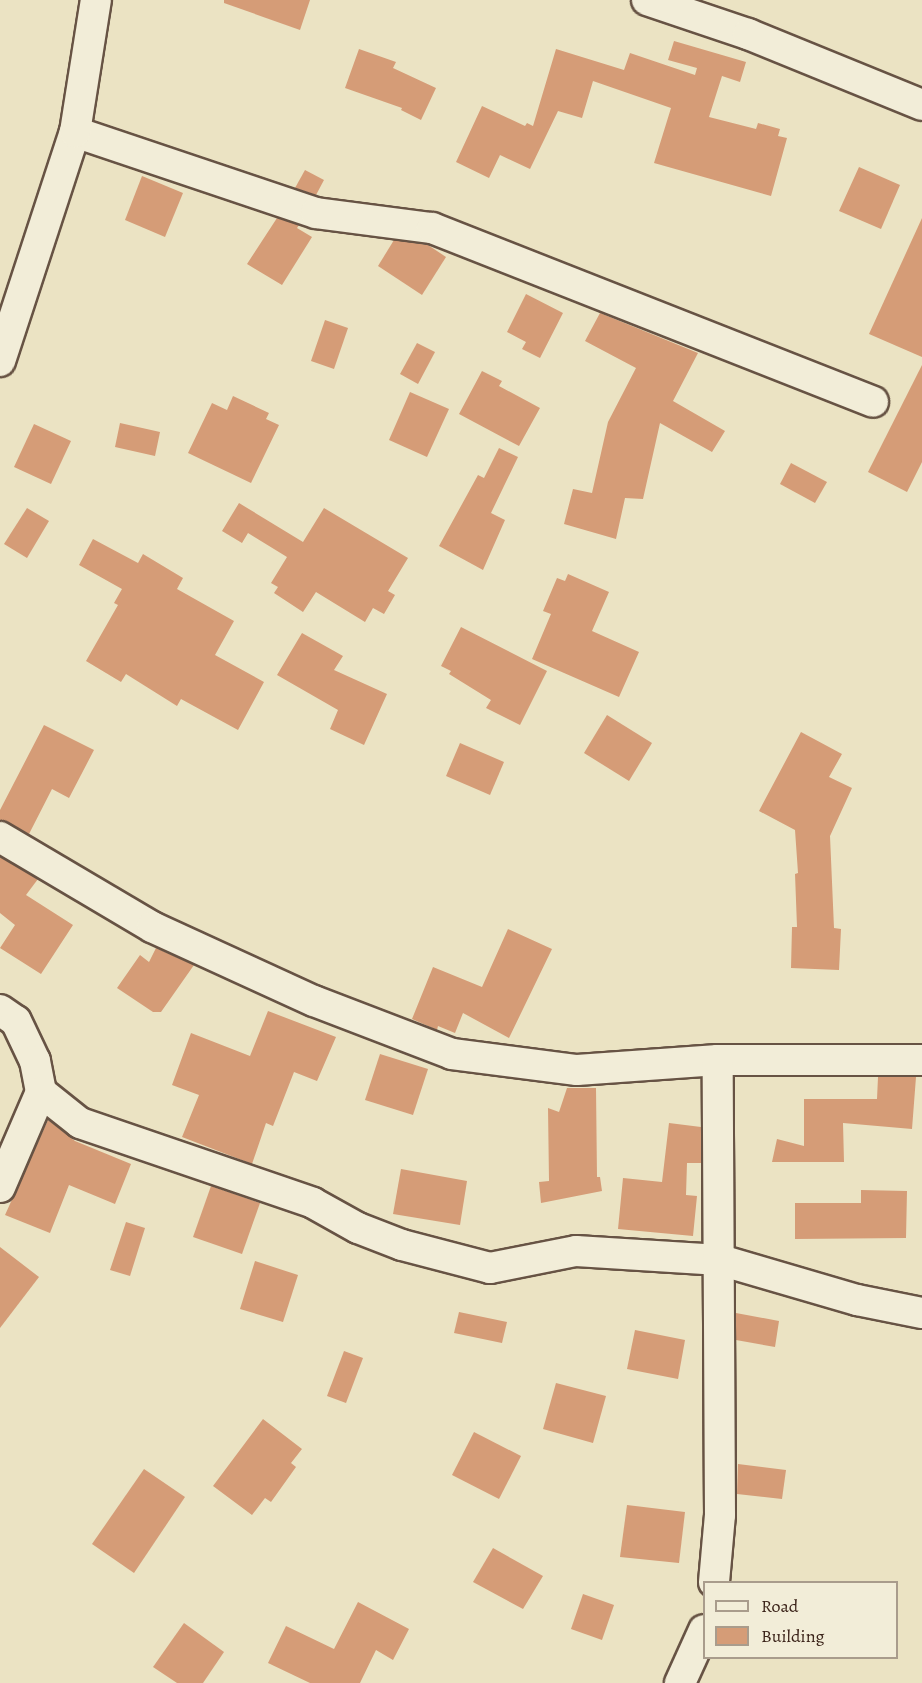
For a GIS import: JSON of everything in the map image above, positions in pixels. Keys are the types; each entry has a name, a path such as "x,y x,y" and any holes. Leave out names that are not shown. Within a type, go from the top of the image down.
{"street":[{"path":"0,361 75,132 96,0"},
{"path":"647,0 748,34 922,105"},
{"path":"75,132 316,213 432,228 873,402"},
{"path":"0,837 152,927 314,1001 452,1054 577,1070 718,1059 922,1060"},
{"path":"0,1010 16,1021 34,1060 41,1092 0,1187"},
{"path":"714,1581 720,1515 718,1059"},
{"path":"41,1092 80,1123 312,1203 358,1228 402,1245 490,1268 576,1251 720,1260 857,1300 922,1313"},
{"path":"680,1683 703,1634"}],"building":[{"path":"224,0 310,0 300,30 224,3"},
{"path":"674,41 746,62 740,82 722,76 709,117 756,129 758,123 780,129 778,136 787,138 771,196 654,163 671,108 593,81 582,118 558,111 530,169 500,155 489,178 456,162 482,106 525,126 527,123 533,126 556,49 624,70 630,53 695,75 697,68 668,60"},
{"path":"359,49 396,62 393,68 436,88 421,120 401,110 402,108 345,88"},
{"path":"859,167 900,185 881,229 839,211"},
{"path":"305,170 324,180 316,195 295,188"},
{"path":"142,176 183,193 165,237 125,220"},
{"path":"277,218 299,225 297,228 312,237 282,285 247,264"},
{"path":"922,218 922,357 869,334"},
{"path":"394,240 428,245 446,257 422,295 378,266"},
{"path":"526,294 563,313 540,358 522,349 526,342 507,332"},
{"path":"600,313 698,353 673,401 725,431 712,452 660,423 643,499 625,498 616,539 564,524 573,489 592,493 608,422 636,368 585,341"},
{"path":"325,320 348,328 334,369 311,361"},
{"path":"417,343 435,352 418,384 400,374"},
{"path":"922,365 922,462 907,492 868,472"},
{"path":"482,371 502,381 499,386 540,408 519,446 459,414"},
{"path":"410,392 449,409 427,457 389,440"},
{"path":"233,396 269,413 266,419 279,425 251,483 188,453 212,403 227,410"},
{"path":"120,423 160,432 155,456 115,447"},
{"path":"34,424 71,441 51,484 14,467"},
{"path":"499,448 518,457 491,513 505,520 483,570 439,546 478,475 484,478"},
{"path":"791,463 827,482 815,503 780,484"},
{"path":"239,503 303,542 324,508 408,558 388,591 395,595 384,614 373,608 365,622 316,592 303,612 274,593 278,587 271,583 287,557 248,533 242,543 222,531"},
{"path":"27,508 49,521 27,558 4,544"},
{"path":"93,539 138,563 143,554 183,578 177,589 234,621 215,655 264,682 238,730 181,699 177,706 126,674 121,682 86,661 118,605 114,603 122,589 79,565"},
{"path":"568,574 609,592 592,631 639,652 619,697 532,659 551,614 543,611 557,578 565,581"},
{"path":"461,627 547,671 520,725 486,708 491,700 449,674 451,671 441,666"},
{"path":"302,633 343,656 334,670 387,694 364,745 330,729 338,710 277,675"},
{"path":"607,715 652,743 629,781 584,753"},
{"path":"44,725 94,750 69,798 52,789 29,834 0,820 0,810"},
{"path":"801,732 842,754 829,777 852,788 830,836 834,928 841,929 839,970 791,968 792,927 797,927 795,874 798,873 795,830 759,811"},
{"path":"460,743 504,762 490,795 446,776"},
{"path":"0,857 38,879 26,895 73,925 41,974 0,948 15,925 0,913"},
{"path":"508,929 552,949 509,1038 463,1013 455,1033 438,1026 437,1030 412,1019 433,967 482,987"},
{"path":"156,948 194,965 161,1012 153,1012 117,988 140,955 149,962"},
{"path":"268,1011 336,1037 317,1081 294,1072 273,1126 266,1123 252,1164 182,1137 199,1095 172,1085 191,1033 250,1056"},
{"path":"380,1054 428,1069 413,1115 365,1100"},
{"path":"878,1077 916,1077 912,1129 843,1123 844,1162 772,1162 777,1139 804,1146 804,1099 877,1099"},
{"path":"567,1088 596,1088 597,1177 600,1177 602,1191 541,1203 539,1182 549,1181 548,1108 559,1112"},
{"path":"48,1120 75,1141 131,1164 115,1204 69,1185 50,1233 5,1215"},
{"path":"669,1123 701,1127 701,1163 687,1163 686,1195 697,1196 693,1236 618,1229 623,1178 662,1182"},
{"path":"401,1169 467,1181 460,1225 393,1214"},
{"path":"211,1186 260,1203 242,1254 193,1237"},
{"path":"861,1190 907,1191 906,1238 795,1239 795,1203 861,1203"},
{"path":"126,1222 145,1228 130,1276 110,1270"},
{"path":"0,1247 39,1277 0,1328"},
{"path":"255,1261 298,1275 283,1322 240,1309"},
{"path":"459,1312 507,1322 502,1343 454,1333"},
{"path":"736,1313 779,1321 775,1347 736,1340"},
{"path":"635,1330 685,1340 678,1379 627,1369"},
{"path":"344,1351 363,1358 346,1403 327,1396"},
{"path":"556,1383 606,1396 593,1443 543,1429"},
{"path":"263,1419 302,1449 291,1463 296,1467 271,1502 265,1498 252,1515 213,1486"},
{"path":"474,1432 521,1456 499,1499 452,1475"},
{"path":"738,1464 786,1470 782,1499 737,1494"},
{"path":"144,1469 185,1497 134,1573 92,1544"},
{"path":"627,1505 685,1512 679,1563 620,1557"},
{"path":"493,1548 543,1576 523,1609 473,1582"},
{"path":"583,1594 614,1605 602,1640 571,1629"},
{"path":"358,1602 409,1629 393,1660 376,1650 360,1683 310,1683 268,1663 286,1626 334,1649"},
{"path":"184,1623 224,1652 203,1683 177,1683 153,1667"}]}
